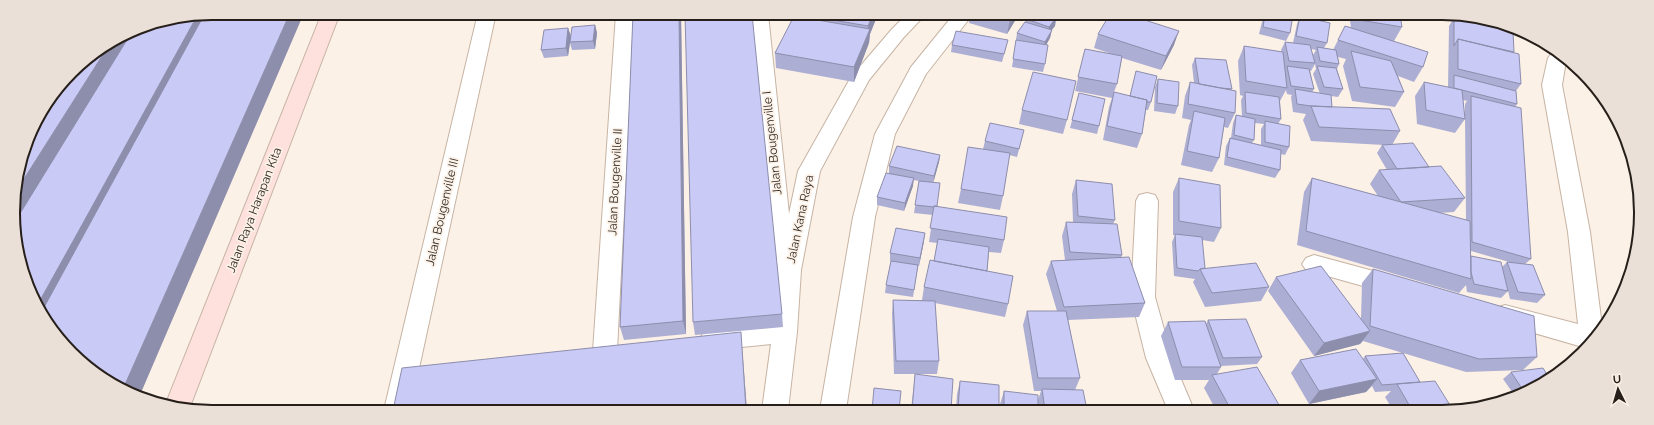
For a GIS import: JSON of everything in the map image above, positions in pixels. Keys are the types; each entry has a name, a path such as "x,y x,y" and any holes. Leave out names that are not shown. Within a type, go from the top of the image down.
{"street":[{"name":"Jalan Raya Harapan Kita","path":"178,402 328,20"},
{"name":"Jalan Bougenville III","path":"398,405 485,20"},
{"name":"Jalan Bougenville II","path":"581,353 617,350 625,20"},
{"name":"Jalan Bougenville I","path":"760,20 782,254 789,270"},
{"name":"Jalan Kana Raya","path":"776,405 785,332 789,270 809,171 861,77 898,33 911,20"},
{"path":"834,405 864,217 885,134 918,71 959,20"},
{"path":"1557,58 1552,85 1579,232 1590,334"},
{"path":"1147,201 1143,297 1159,358 1179,405"},
{"path":"1314,264 1414,291"},
{"path":"1483,309 1587,338"},
{"path":"691,342 785,332"},
{"path":"406,369 430,367"}],"building":[{"path":"201,20 287,20 125,384 106,373 76,349 60,330 45,306"},
{"path":"633,20 679,20 683,321 620,327"},
{"path":"685,20 753,20 782,314 693,322"},
{"path":"792,20 817,20 870,29 854,67 775,53"},
{"path":"833,20 870,20 868,26"},
{"path":"1029,20 1054,20 1049,27"},
{"path":"1106,20 1145,20 1179,31 1166,56 1098,34"},
{"path":"1264,20 1292,20 1290,33 1263,27"},
{"path":"1299,20 1317,20 1330,23 1327,43 1296,36"},
{"path":"1359,20 1401,20 1402,27"},
{"path":"1454,20 1479,24 1513,34 1514,52 1458,39 1454,46"},
{"path":"194,21 41,299 30,274 24,250 20,225 20,214 127,40 151,30"},
{"path":"1025,22 1052,30 1045,42 1017,33"},
{"path":"595,25 593,41 570,42 572,27"},
{"path":"1345,26 1428,52 1423,67 1338,40"},
{"path":"568,28 566,48 541,50 544,30"},
{"path":"956,31 1008,40 1004,54 952,45"},
{"path":"1458,39 1519,54 1521,84 1458,69"},
{"path":"1016,40 1048,45 1045,64 1013,59"},
{"path":"1285,42 1310,45 1315,63 1289,61"},
{"path":"1244,46 1283,52 1287,88 1246,81"},
{"path":"1317,47 1336,50 1339,64 1320,61"},
{"path":"1085,49 1122,56 1117,84 1078,77"},
{"path":"1351,51 1391,61 1404,92 1360,87"},
{"path":"103,54 23,180 30,151 40,127 52,106 76,76"},
{"path":"1195,58 1226,60 1232,89 1199,84"},
{"path":"1287,66 1309,69 1314,89 1291,86"},
{"path":"1317,66 1336,68 1343,89 1324,87"},
{"path":"1136,71 1157,76 1151,102 1130,96"},
{"path":"1033,72 1076,81 1067,120 1022,110"},
{"path":"1454,75 1516,91 1517,104 1454,88"},
{"path":"1158,79 1179,82 1178,106 1157,103"},
{"path":"1190,82 1236,91 1235,113 1188,104"},
{"path":"1424,82 1462,90 1465,119 1426,110"},
{"path":"1295,89 1331,95 1332,107 1297,104"},
{"path":"1114,92 1147,100 1142,134 1107,126"},
{"path":"1245,92 1279,97 1281,119 1246,113"},
{"path":"1079,93 1105,99 1099,126 1072,120"},
{"path":"1471,96 1521,108 1531,259 1472,242"},
{"path":"1311,106 1390,109 1400,131 1319,127"},
{"path":"1194,111 1225,118 1219,158 1187,151"},
{"path":"1236,115 1255,119 1254,140 1234,135"},
{"path":"1265,121 1290,126 1289,147 1265,142"},
{"path":"990,123 1024,130 1019,149 985,141"},
{"path":"1230,138 1281,150 1280,170 1227,157"},
{"path":"1413,143 1429,167 1397,169 1382,145"},
{"path":"897,146 940,155 934,176 889,166"},
{"path":"968,147 1010,153 1003,196 961,189"},
{"path":"1441,166 1465,198 1401,202 1379,170"},
{"path":"886,173 914,178 905,203 877,197"},
{"path":"1179,178 1220,185 1221,228 1179,221"},
{"path":"1312,178 1470,221 1471,279 1306,231"},
{"path":"1076,180 1112,184 1115,220 1078,216"},
{"path":"919,181 940,183 937,206 915,205"},
{"path":"934,206 1007,217 1004,240 930,228"},
{"path":"1066,222 1117,224 1122,255 1070,252"},
{"path":"896,228 925,233 920,258 890,253"},
{"path":"1175,234 1202,237 1205,268 1198,271 1177,268"},
{"path":"938,239 989,247 987,271 934,261"},
{"path":"1471,256 1501,262 1508,291 1474,284 1471,272"},
{"path":"1129,257 1145,303 1064,307 1051,261"},
{"path":"930,260 1013,276 1008,304 924,287"},
{"path":"891,261 918,265 914,290 886,285"},
{"path":"1507,262 1533,265 1545,295 1518,292"},
{"path":"1256,263 1269,287 1212,293 1200,269"},
{"path":"1321,266 1370,331 1324,343 1276,277"},
{"path":"1373,269 1534,316 1537,357 1479,359 1370,326"},
{"path":"893,300 935,301 939,361 896,361"},
{"path":"1027,311 1066,311 1080,378 1038,378"},
{"path":"1246,319 1262,357 1223,358 1208,320"},
{"path":"1205,321 1221,367 1182,367 1168,322"},
{"path":"741,332 746,405 394,405 402,368"},
{"path":"1356,349 1377,379 1319,391 1300,360"},
{"path":"1403,353 1420,382 1382,385 1365,356"},
{"path":"1257,367 1279,405 1228,405 1212,375"},
{"path":"1543,368 1547,374 1521,387 1511,372"},
{"path":"915,374 953,379 951,405 912,405"},
{"path":"960,381 999,385 999,405 958,405"},
{"path":"1435,381 1450,405 1409,405 1397,384"},
{"path":"874,388 901,391 900,405 872,405"},
{"path":"1042,389 1083,390 1086,405 1044,405"},
{"path":"1004,391 1038,395 1038,405 1004,405"}]}
